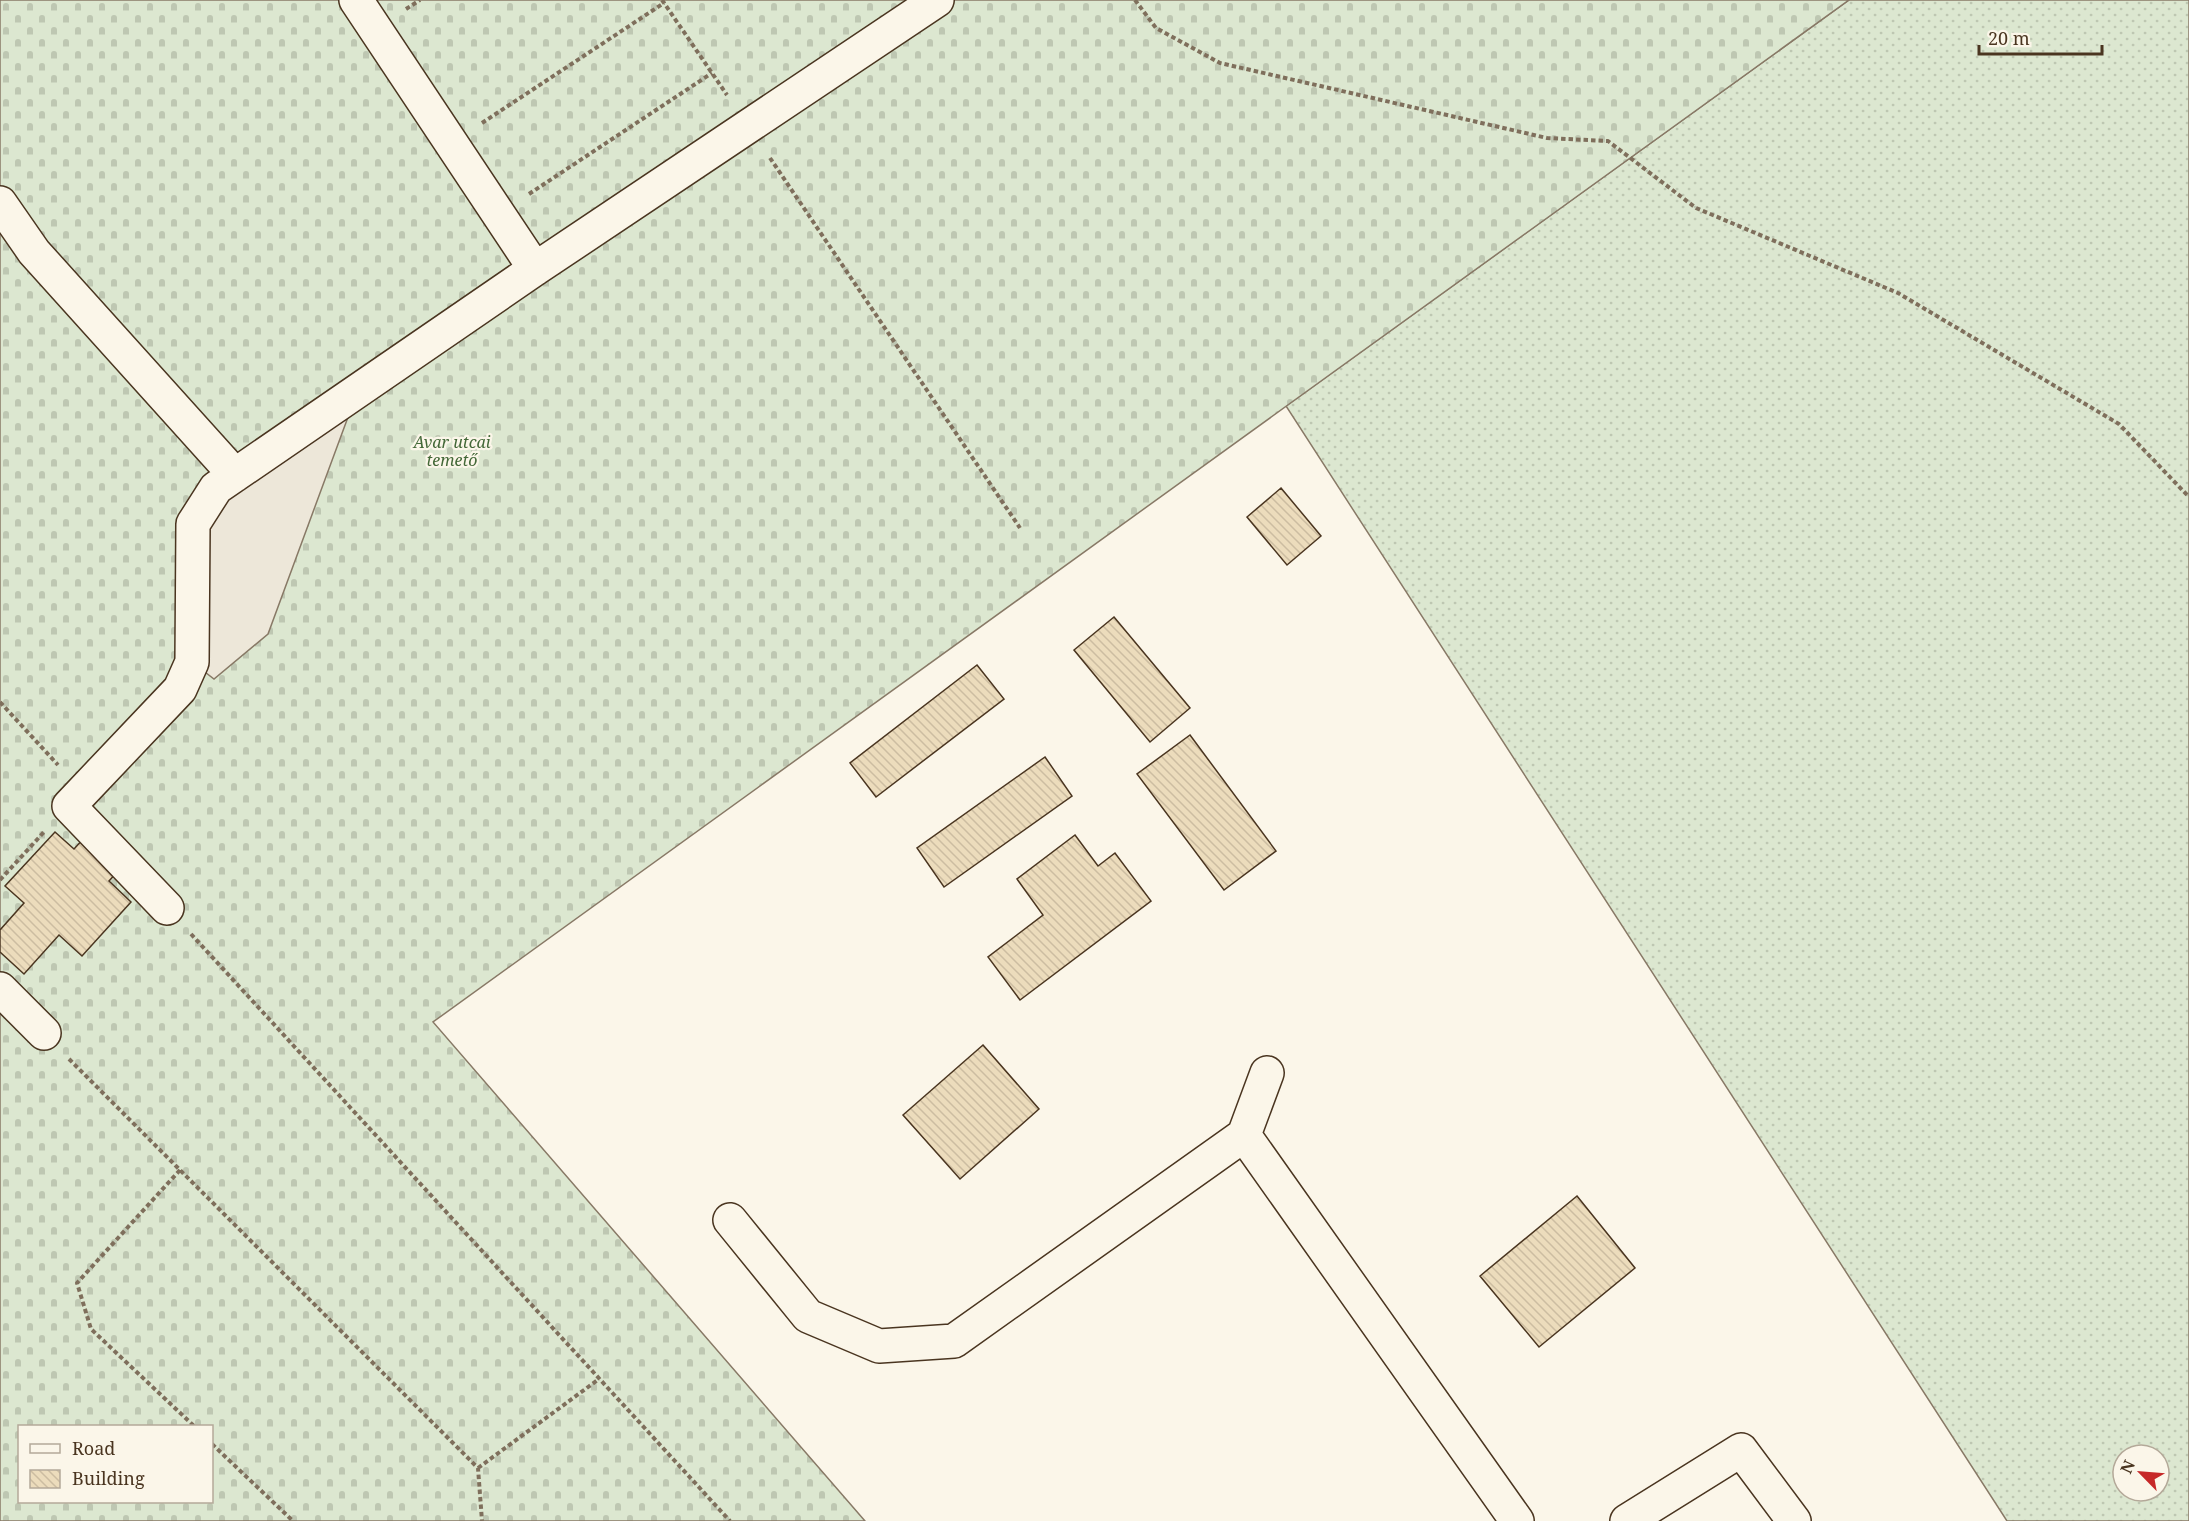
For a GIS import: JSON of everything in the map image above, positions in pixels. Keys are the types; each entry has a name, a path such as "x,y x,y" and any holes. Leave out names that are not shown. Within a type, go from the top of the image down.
{"lane":[{"path":"356,0 535,269"},
{"path":"166,908 76,799 180,689 192,662 193,524 216,488 535,269 937,0"},
{"path":"0,203 34,252 235,475"},
{"path":"0,989 44,1033"},
{"path":"730,1220 808,1316 879,1346 954,1341 1244,1135 1267,1072"},
{"path":"1244,1135 1517,1521"},
{"path":"1627,1521 1741,1450 1794,1521"}],"path":[{"path":"1135,0 1156,28 1220,63 1547,138 1608,141 1696,208 1898,293 2119,424 2189,497"},
{"path":"451,144 663,2 1020,528"},
{"path":"498,214 712,73"},
{"path":"0,702 76,799 0,880"},
{"path":"166,908 730,1521"},
{"path":"44,1033 478,1468 482,1521"},
{"path":"180,1170 76,1283 91,1329 193,1425"},
{"path":"478,1468 599,1379"},
{"path":"213,1445 293,1521"}],"green space":[{"name":"Avar utcai temető","path":"0,0 1849,0 433,1022 865,1521 0,1521"},
{"path":"1849,0 2189,0 2189,1521 2007,1521 1286,406"}],"shaded area":[{"path":"358,390 268,634 214,679 192,662 193,524"}],"building":[{"path":"1281,488 1321,536 1287,565 1247,517"},
{"path":"1114,617 1190,708 1150,742 1074,650"},
{"path":"977,665 1004,699 876,797 850,763"},
{"path":"1190,735 1276,851 1224,890 1137,774"},
{"path":"1045,757 1072,796 944,887 917,848"},
{"path":"55,832 74,849 85,837 120,869 109,881 131,902 82,956 59,935 24,974 0,952 0,930 24,903 5,886"},
{"path":"1075,835 1098,866 1115,853 1151,901 1020,1000 988,957 1043,915 1017,879"},
{"path":"983,1045 1039,1109 960,1179 903,1115"},
{"path":"1577,1196 1635,1268 1539,1347 1480,1276"}]}
